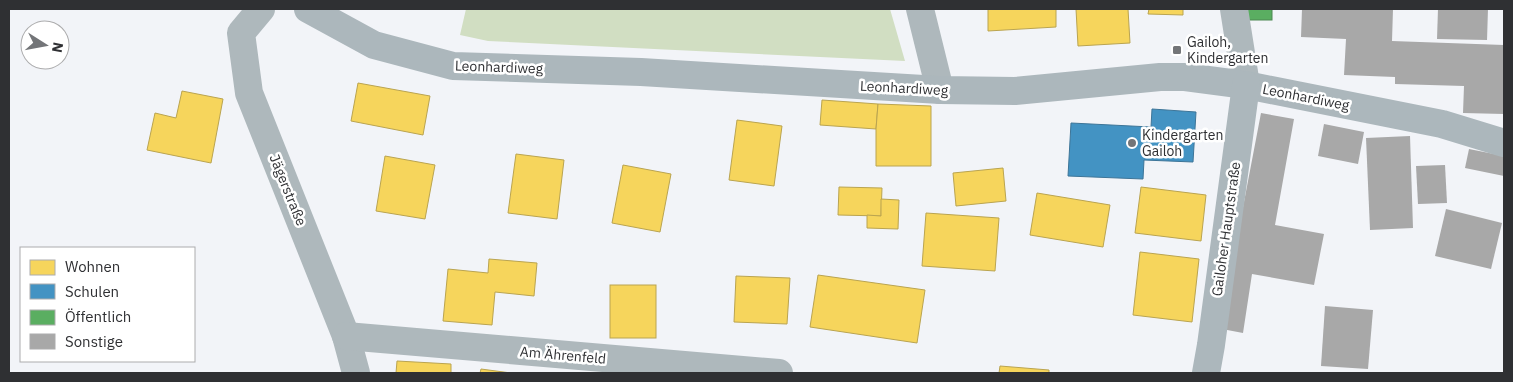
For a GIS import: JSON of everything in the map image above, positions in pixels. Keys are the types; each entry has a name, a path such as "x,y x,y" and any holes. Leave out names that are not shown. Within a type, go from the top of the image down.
{"street":[{"name":"Jägerstraße","path":"261,9 241,33 249,93 346,336 356,373"},
{"name":"Leonhardiweg","path":"308,9 374,45 453,66 641,72 940,90 1015,91 1185,76 1246,85 1442,124 1504,143"},
{"path":"920,9 940,90"},
{"path":"1234,9 1246,85"},
{"name":"Gailoher Hauptstraße","path":"1206,373 1246,85"},
{"name":"Am Ährenfeld","path":"346,336 779,373"}],"green space":[{"path":"466,9 890,9 905,61 488,41 460,35"}],"building: Wohnen":[{"path":"988,9 1056,9 1056,27 988,31"},
{"path":"1076,9 1128,9 1130,43 1078,46"},
{"path":"1149,9 1183,9 1183,15 1148,14"},
{"path":"358,83 430,96 423,135 351,121"},
{"path":"182,91 223,99 211,163 147,150 155,113 176,118"},
{"path":"822,100 878,104 876,129 820,125"},
{"path":"878,104 931,106 931,166 876,166"},
{"path":"737,120 782,126 774,186 729,180"},
{"path":"516,154 564,160 557,219 508,213"},
{"path":"385,156 435,165 425,219 376,211"},
{"path":"623,165 671,174 660,232 612,223"},
{"path":"1003,168 1006,201 956,206 953,173"},
{"path":"839,187 882,188 881,216 838,215"},
{"path":"1141,187 1206,195 1201,241 1135,233"},
{"path":"1037,193 1110,205 1103,247 1030,235"},
{"path":"881,199 899,200 898,229 867,228 867,215 881,216"},
{"path":"926,213 999,218 995,271 922,266"},
{"path":"1140,252 1199,259 1192,322 1133,315"},
{"path":"489,259 537,263 534,296 495,292 492,325 443,321 448,269 488,273"},
{"path":"818,275 925,290 917,343 810,327"},
{"path":"736,276 790,278 787,324 734,322"},
{"path":"610,285 656,285 656,338 610,338"},
{"path":"397,361 451,364 451,373 396,373"},
{"path":"1000,366 1049,370 1049,373 999,373"},
{"path":"481,369 511,373 480,373"}],"building: Schulen":[{"name":"Kindergarten Gailoh","path":"1152,109 1196,112 1193,162 1144,160 1143,179 1068,176 1071,123 1151,127"}],"building: Öffentlich":[{"path":"1245,9 1272,9 1272,20 1245,20"}],"building: Sonstige":[{"path":"1302,9 1393,9 1392,41 1504,45 1504,114 1463,113 1464,86 1395,84 1395,77 1344,75 1346,39 1301,37"},
{"path":"1438,9 1488,9 1487,40 1437,39"},
{"path":"1261,113 1294,119 1275,225 1324,234 1314,285 1252,274 1243,333 1222,329 1231,270"},
{"path":"1324,124 1364,132 1358,164 1318,156"},
{"path":"1410,136 1413,228 1370,230 1366,138"},
{"path":"1469,149 1504,156 1504,176 1465,168"},
{"path":"1445,165 1447,203 1418,204 1416,166"},
{"path":"1446,209 1502,223 1491,269 1435,256"},
{"path":"1325,306 1373,310 1368,369 1321,366"}],"place":[{"name":"Gailoh, Kindergarten","path":"1177,50"},
{"name":"Kindergarten Gailoh","path":"1132,143"}]}
